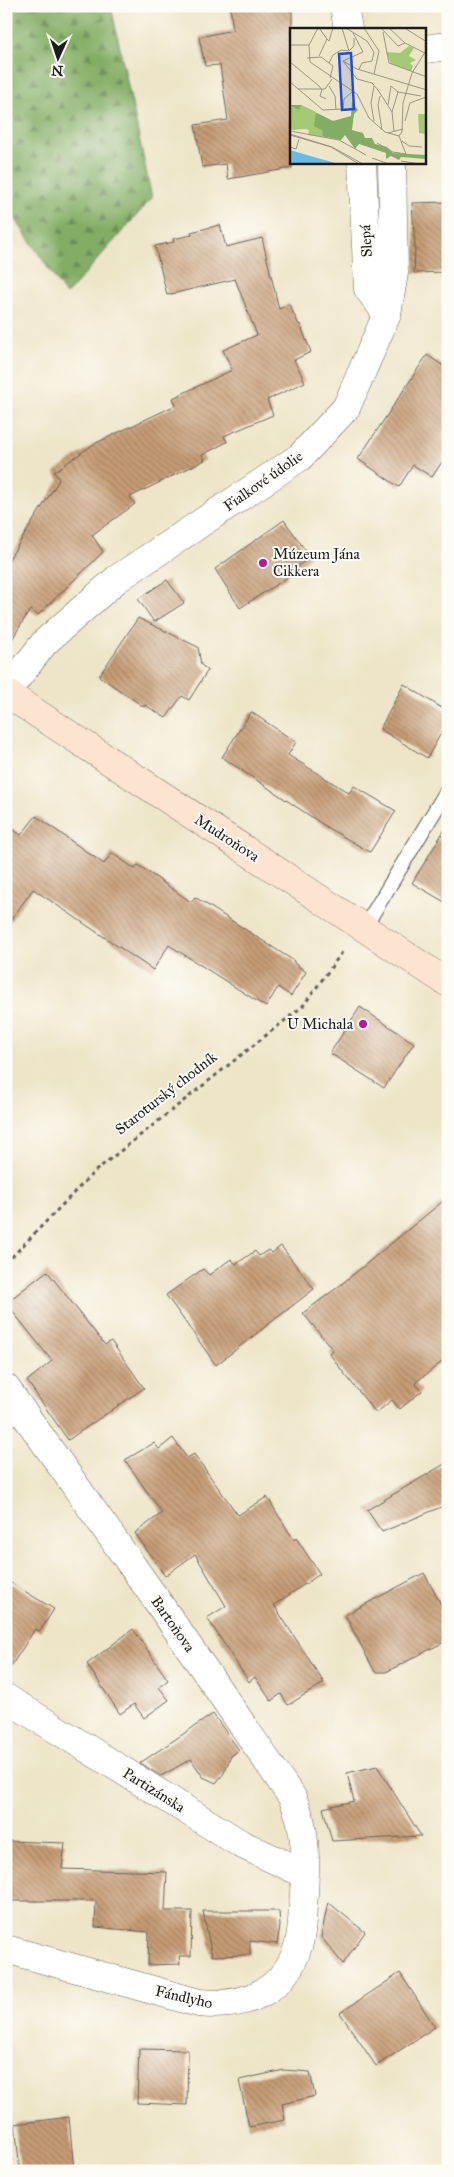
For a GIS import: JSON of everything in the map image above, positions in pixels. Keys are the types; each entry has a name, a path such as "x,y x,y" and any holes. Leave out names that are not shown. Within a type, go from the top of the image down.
{"street":[{"path":"344,6 348,28"},
{"path":"426,49 448,46"},
{"name":"Slepá","path":"362,164 368,289 387,314"},
{"name":"Fialkové údolie","path":"6,693 45,642 117,580 300,457 346,408 387,314 394,273 392,164"},
{"name":"Mudroňova","path":"6,693 448,983"},
{"name":"Bartoňova","path":"6,1388 160,1605 292,1797 300,1816 306,1847 305,1874"},
{"name":"Partizánska","path":"6,1698 241,1844 305,1874"},
{"name":"Fándlyho","path":"6,1949 199,2003 217,2005 242,2003 258,1996 277,1982 296,1951 300,1934 305,1874"}],"lane":[{"path":"364,928 448,789"}],"path":[{"name":"Staroturský chodník","path":"6,1263 94,1172 303,1006 344,948"}],"green space":[{"path":"6,6 111,6 152,198 66,295 6,205"}],"building":[{"path":"230,6 292,6 292,28 290,28 290,164 292,164 292,168 228,179 226,164 202,167 195,125 228,120 220,65 205,66 199,37 233,30"},
{"path":"448,202 448,272 414,273 415,246 412,203"},
{"path":"220,225 226,247 262,238 279,309 289,304 300,324 311,352 294,360 305,382 267,400 273,415 224,436 227,442 202,455 205,460 130,497 135,504 92,535 103,552 38,615 30,610 6,649 6,564 59,480 54,472 94,444 176,405 173,398 232,370 223,350 257,335 235,279 167,295 155,246 174,242 173,239 192,235 191,232"},
{"path":"427,355 448,369 448,453 432,477 413,465 399,487 358,459"},
{"name":"Múzeum Jána Cikkera","path":"284,520 310,557 286,575 288,577 240,608 215,569"},
{"path":"167,580 184,603 154,622 138,599"},
{"path":"138,618 198,647 201,665 208,670 189,700 182,696 166,718 145,705 144,707 99,676"},
{"path":"404,684 448,712 448,721 427,758 380,729"},
{"path":"251,712 296,742 288,755 349,793 354,786 396,811 370,852 328,828 222,757"},
{"path":"36,816 104,864 112,853 135,869 138,865 191,902 195,897 294,961 306,972 291,996 278,987 266,1007 169,945 153,970 33,889 6,927 6,824 21,835"},
{"path":"448,824 448,904 412,883"},
{"path":"360,1007 414,1043 384,1088 330,1053"},
{"path":"448,1197 448,1357 415,1383 422,1391 400,1409 392,1400 376,1413 329,1353 333,1350 303,1313 338,1287"},
{"path":"281,1246 314,1289 216,1365 166,1295 203,1269 209,1275 231,1259 236,1264 255,1251 259,1256 268,1250 272,1253"},
{"path":"47,1271 105,1345 111,1341 144,1388 68,1440 27,1381 52,1361 6,1303"},
{"path":"173,1438 187,1458 194,1454 238,1515 267,1497 294,1540 296,1538 320,1574 274,1605 324,1683 288,1705 281,1694 271,1701 255,1677 249,1682 207,1618 226,1606 195,1554 165,1576 135,1533 162,1513 125,1460 154,1443 159,1449"},
{"path":"448,1462 448,1504 382,1532 367,1510"},
{"path":"424,1573 448,1617 448,1640 386,1672 375,1672 345,1615"},
{"path":"6,1580 54,1609 40,1631 35,1629 6,1674"},
{"path":"133,1629 168,1680 159,1687 169,1700 144,1718 134,1704 120,1714 87,1664"},
{"path":"213,1714 239,1750 231,1756 224,1773 216,1783 203,1777 191,1759 161,1776 140,1763"},
{"path":"377,1766 421,1836 332,1841 323,1808 354,1801 347,1773"},
{"path":"6,1841 65,1843 62,1869 167,1872 165,1911 192,1911 191,1956 179,1956 180,1964 148,1965 149,1932 95,1927 96,1901 6,1901"},
{"path":"328,1902 365,1932 343,1964 321,1937"},
{"path":"203,1911 279,1911 280,1926 277,1944 250,1941 250,1955 212,1956"},
{"path":"400,1973 435,2027 376,2066 340,2013"},
{"path":"139,2049 188,2050 187,2105 137,2103"},
{"path":"284,2070 310,2072 315,2096 282,2104 285,2120 249,2127 239,2080"},
{"path":"69,2117 74,2171 20,2171 15,2124"}],"place":[{"name":"Múzeum Jána Cikkera","path":"263,563"},
{"name":"U Michala","path":"363,1024"}]}
